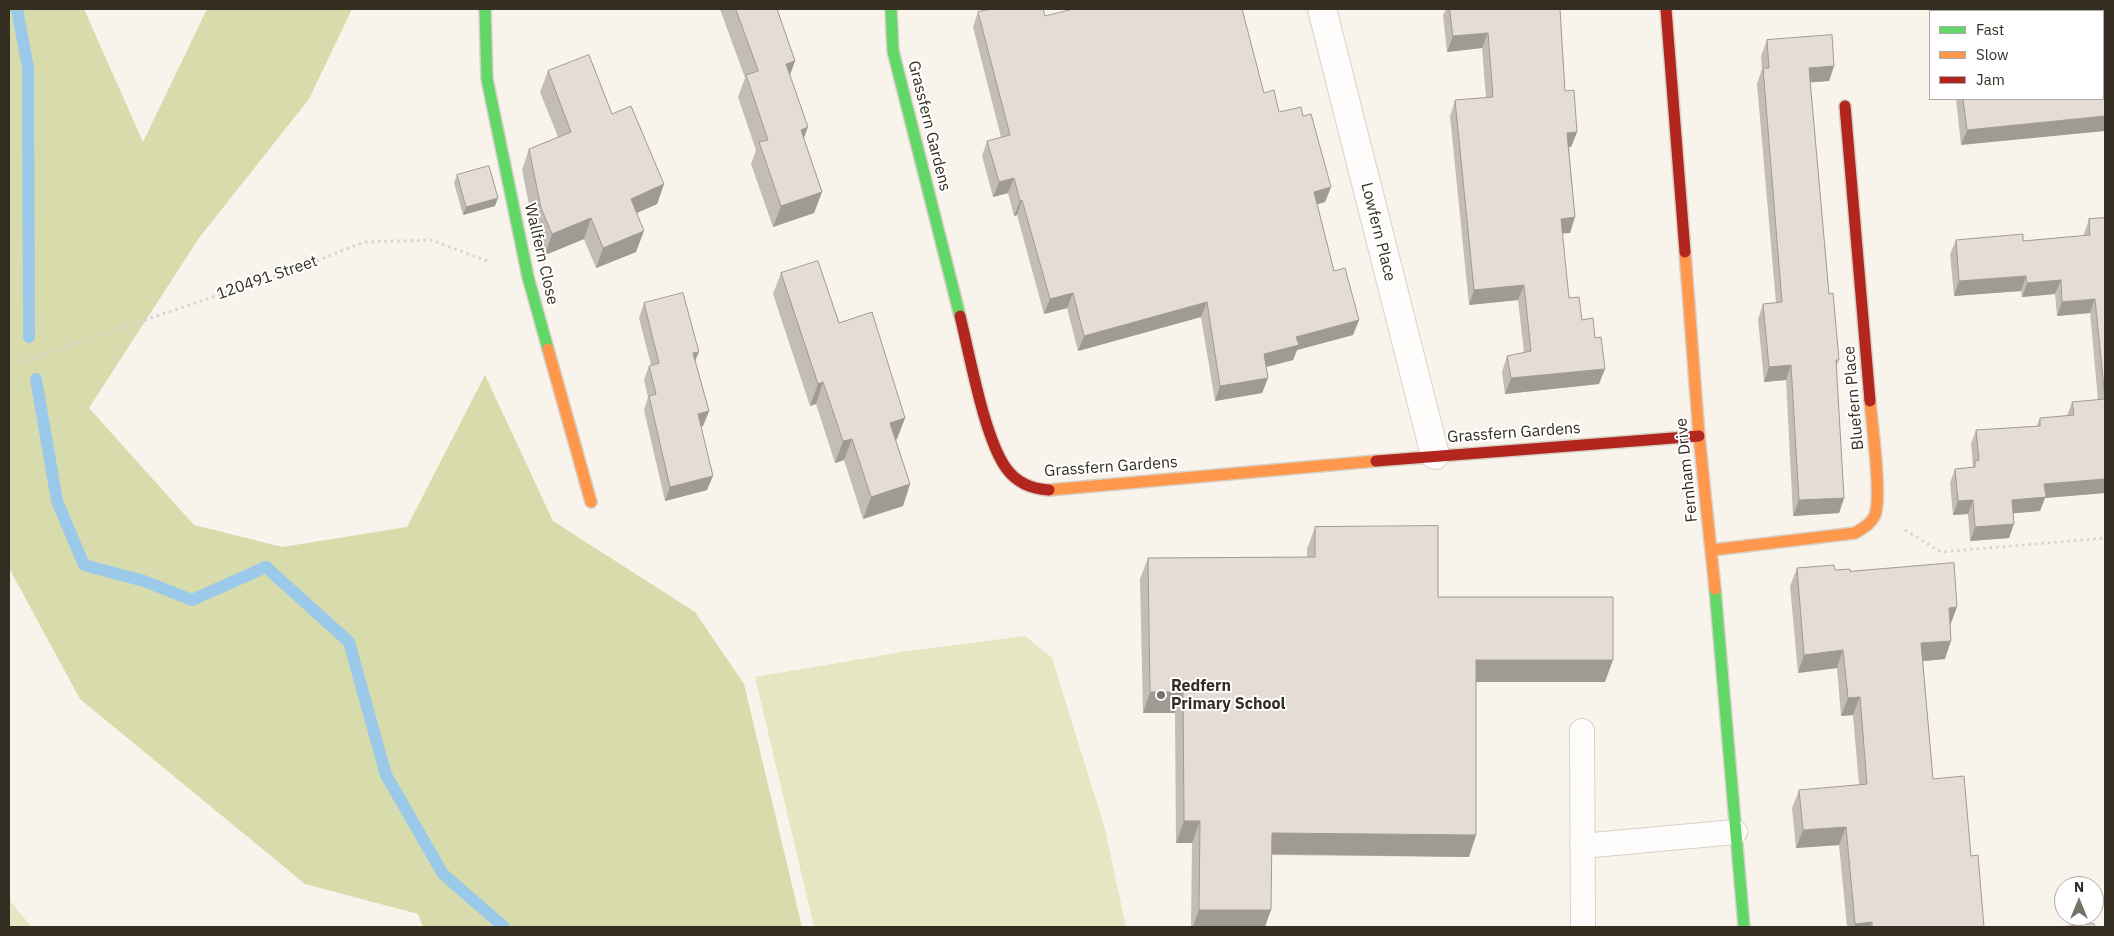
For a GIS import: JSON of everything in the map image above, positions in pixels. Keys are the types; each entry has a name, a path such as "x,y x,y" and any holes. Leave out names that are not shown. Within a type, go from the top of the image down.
{"street":[{"name":"Wallfern Close","path":"485,9 487,79 528,277 591,502"},
{"name":"Grassfern Gardens","path":"892,9 893,51 984,411 994,445 1005,470 1019,482 1040,489 1085,488 1435,455 1699,436"},
{"name":"Lowfern Place","path":"1322,9 1435,455"},
{"name":"Fernham Drive","path":"1666,9 1699,436 1712,550 1744,927"},
{"name":"Bluefern Place","path":"1845,106 1877,480 1877,512"},
{"path":"1712,550 1855,533 1872,523 1877,512"}],"lane":[{"path":"1582,731 1584,927"},
{"path":"1582,846 1736,832"}],"path":[{"name":"120491 Street","path":"9,366 296,269 364,242 431,240 528,277"},
{"path":"1877,512 1941,552 2105,538"}],"green space":[{"path":"9,9 84,9 143,142 207,9 352,9 309,99 199,238 89,408 194,525 282,547 407,527 485,375 553,521 695,612 744,684 802,927 423,927 418,914 305,884 80,699 9,568"},
{"path":"1025,636 1052,658 1105,829 1126,927 814,927 755,677 908,651"},
{"path":"9,900 32,927 9,927"}],"building":[{"path":"736,9 777,9 795,61 786,64 808,127 801,130 822,192 781,206 759,142 768,140 746,75 758,71"},
{"path":"992,9 1043,9 1045,16 1073,9 1242,9 1264,93 1274,90 1279,112 1301,107 1303,116 1311,114 1331,187 1314,192 1334,271 1345,268 1359,320 1296,337 1299,345 1264,354 1268,378 1220,386 1207,302 1084,336 1073,293 1050,299 1014,178 999,182 987,141 1010,135 978,12"},
{"path":"1450,9 1560,9 1565,91 1574,90 1577,132 1567,133 1575,217 1561,219 1569,298 1579,297 1582,320 1593,318 1595,338 1601,337 1605,369 1511,378 1507,356 1531,351 1524,285 1474,290 1455,100 1493,97 1488,33 1453,36"},
{"path":"1832,35 1834,66 1809,68 1829,294 1833,293 1839,360 1836,360 1844,498 1799,500 1791,365 1769,367 1763,304 1782,302 1763,68 1769,68 1767,40"},
{"path":"589,55 612,114 631,106 664,184 631,199 644,231 603,248 591,218 552,234 541,208 529,149 571,132 548,71"},
{"path":"2105,69 2105,116 1967,130 1963,100 2104,100"},
{"path":"489,166 498,198 466,207 457,175"},
{"path":"2105,218 2105,399 2095,299 2062,302 2061,280 2027,283 2026,276 1959,281 1956,240 2023,234 2023,241 2090,235 2089,219"},
{"path":"818,261 839,323 872,312 905,418 890,423 910,484 871,497 852,439 843,441 823,382 818,384 781,273"},
{"path":"683,293 699,352 693,353 709,411 698,414 713,476 670,487 649,396 656,394 649,366 659,363 644,303"},
{"path":"2105,399 2105,479 2044,484 2046,497 2012,500 2014,524 1975,527 1973,500 1958,501 1955,469 1975,467 1975,461 1979,460 1976,430 2040,426 2040,418 2074,415 2072,402"},
{"path":"1438,526 1438,597 1613,597 1613,660 1476,660 1476,835 1272,833 1271,910 1199,910 1200,821 1184,821 1183,692 1150,692 1148,558 1315,557 1315,527"},
{"path":"1954,563 1957,607 1949,608 1951,641 1921,643 1933,779 1964,776 1971,856 1978,855 1984,927 1872,927 1872,922 1855,924 1846,827 1803,830 1799,790 1867,784 1860,697 1848,698 1843,650 1804,655 1797,568 1834,565 1835,570 1850,569 1850,571"},
{"path":"2095,926 2095,927 2059,927"}],"waterway":[{"path":"17,9 28,68 29,337"},
{"path":"36,379 57,501 84,565 144,581 192,600 266,567 349,642 386,775 443,874 504,927"}],"traffic: fast":[{"path":"485,9 487,79 528,277 548,349"},
{"path":"891,9 893,51 960,316"},
{"path":"1715,589 1744,927"}],"traffic: slow":[{"path":"1685,252 1699,436 1715,589"},
{"path":"548,349 591,502"},
{"path":"1712,550 1855,533 1869,523 1875,515 1877,506 1876,460 1870,401"},
{"path":"1049,490 1376,461"}],"traffic: jam":[{"path":"1666,9 1685,252"},
{"path":"1845,106 1870,401"},
{"path":"960,316 984,417 998,454 1010,473 1020,481 1037,488 1049,490"},
{"path":"1376,461 1699,436"}],"place":[{"name":"Redfern Primary School","path":"1161,695"}]}
